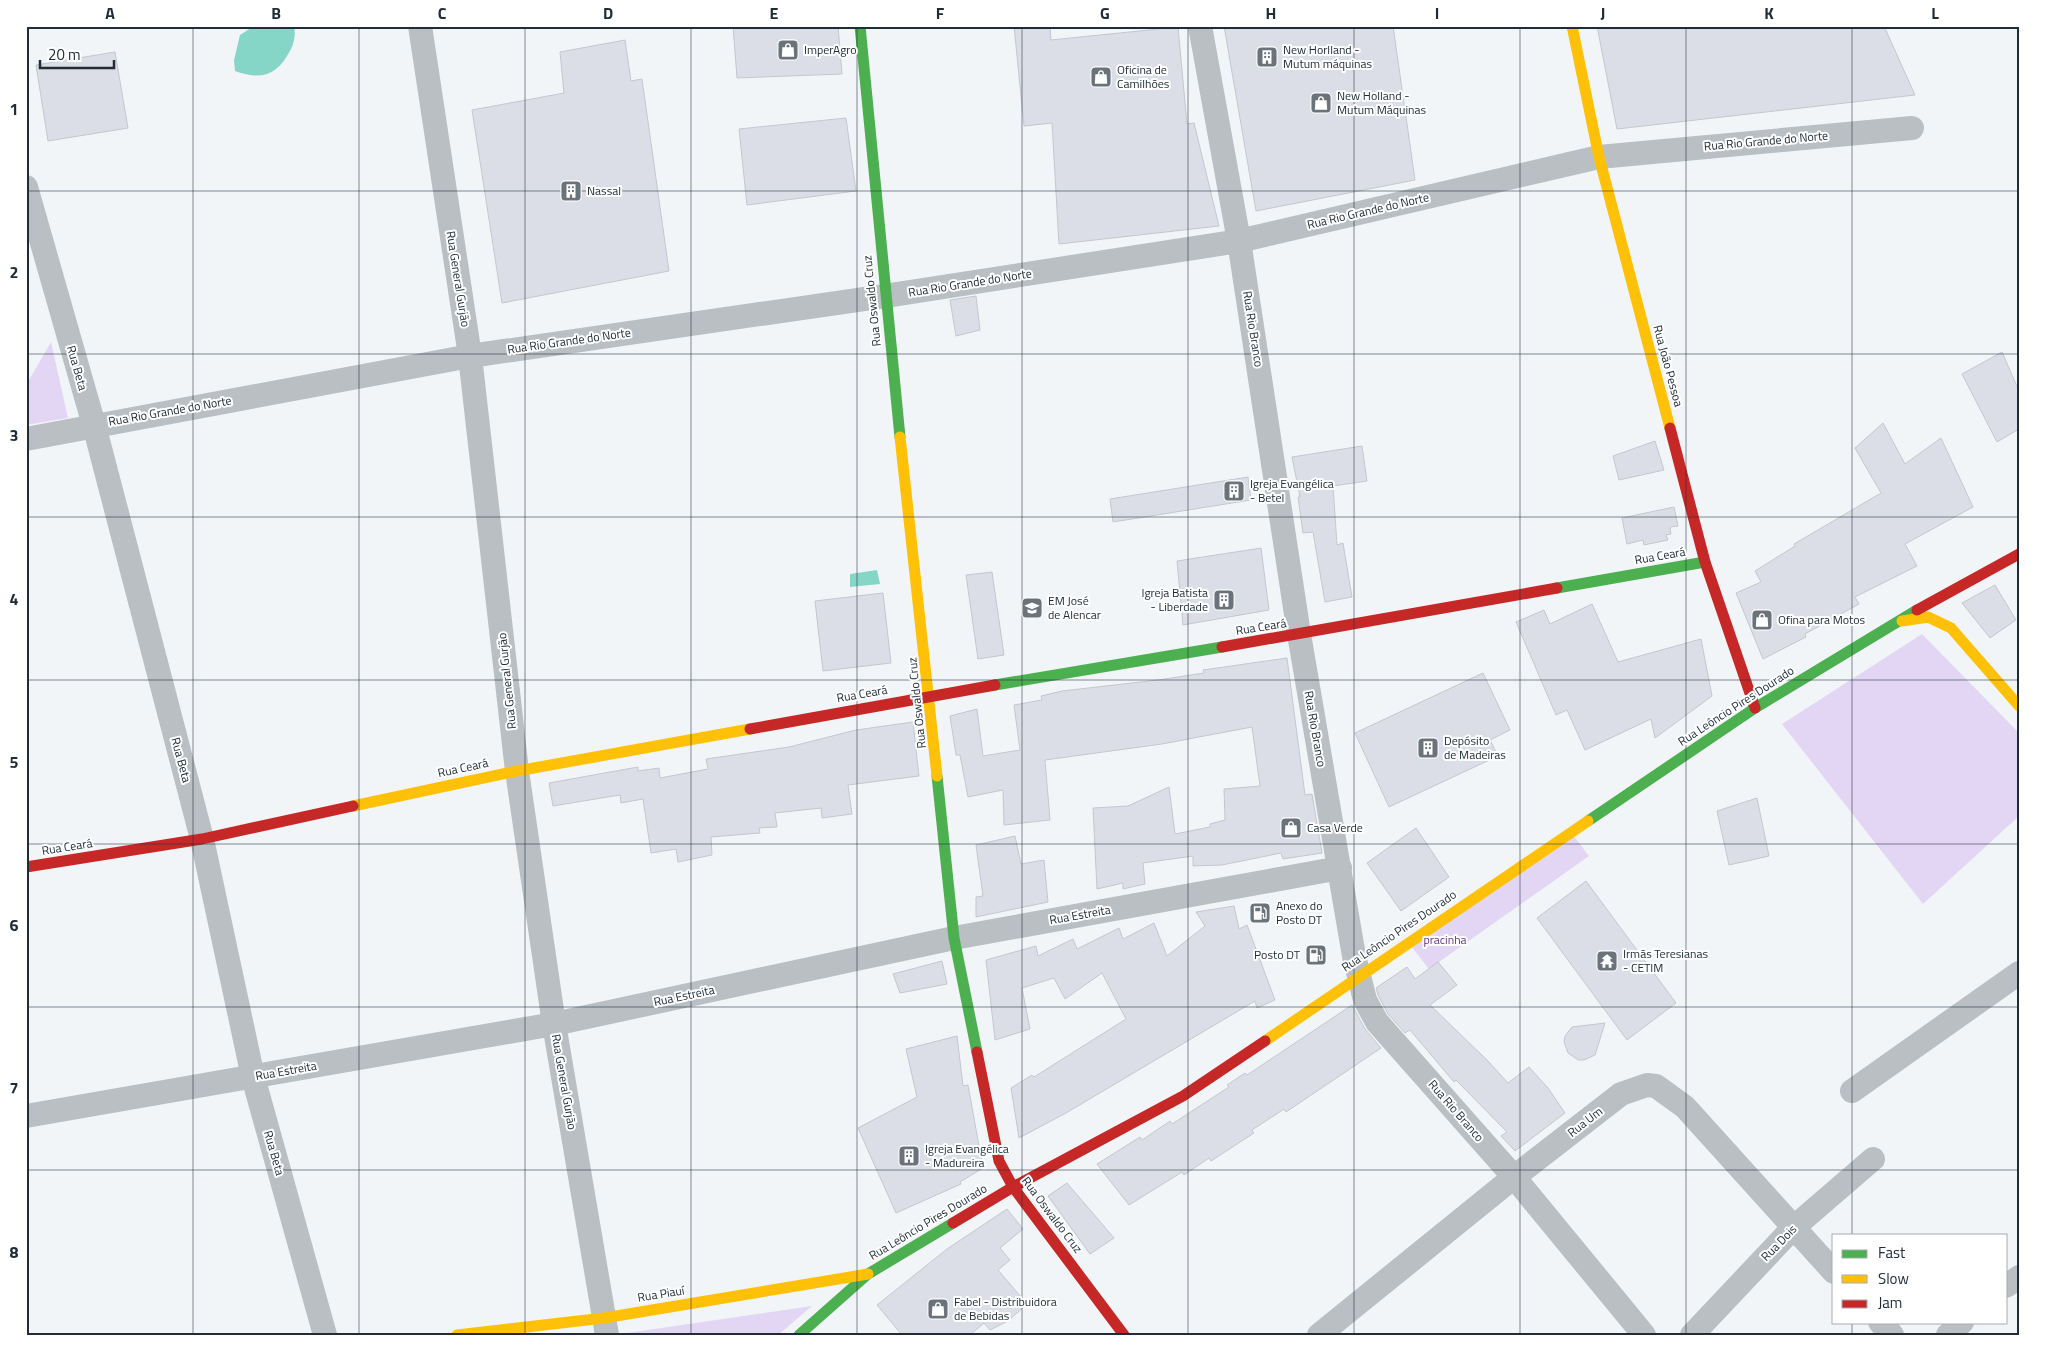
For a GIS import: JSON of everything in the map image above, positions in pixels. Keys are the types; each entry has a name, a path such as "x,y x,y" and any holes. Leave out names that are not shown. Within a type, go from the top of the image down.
{"street":[{"name":"Rua General Gurjão","path":"420,26 470,356 517,771 554,1024 606,1326"},
{"name":"Rua Oswaldo Cruz","path":"860,26 885,296 930,696 954,938 999,1161 1013,1187 1124,1335"},
{"name":"Rua Rio Branco","path":"1200,26 1239,241 1299,634 1358,976 1365,1000 1377,1022 1514,1177 1644,1335"},
{"name":"Rua João Pessoa","path":"1572,26 1599,157 1705,562 1755,708"},
{"name":"Rua Rio Grande do Norte","path":"26,438 470,356 885,296 1239,241 1599,157 1912,128"},
{"name":"Rua Beta","path":"26,187 94,425 202,839 253,1077 325,1335"},
{"name":"Rua Leôncio Pires Dourado","path":"799,1335 868,1274 1013,1187 1183,1096 1755,708 1891,624 2019,554"},
{"name":"Rua Ceará","path":"26,867 202,839 517,771 930,696 1299,634 1705,562"},
{"path":"1891,624 1928,616 1939,619 1966,642 2019,706"},
{"name":"Rua Estreita","path":"26,1116 554,1024 954,938 1340,868"},
{"path":"1852,1091 2019,973"},
{"name":"Rua Um","path":"1319,1335 1514,1177 1621,1094 1647,1085 1656,1086 1685,1107 1832,1270"},
{"name":"Rua Dois","path":"1692,1335 1793,1228 1873,1159"},
{"name":"Rua Piauí","path":"457,1335 606,1326 868,1274"},
{"path":"2008,1285 2019,1277"},
{"path":"1882,1324 1892,1335"},
{"path":"1948,1335 1960,1324"}],"green space":[{"path":"51,342 68,418 26,425 26,385"},
{"path":"1922,634 2019,733 2019,816 1923,904 1782,724"},
{"name":"pracinha","path":"1573,835 1589,856 1429,969 1411,946"},
{"path":"812,1306 778,1335 620,1334"}],"shaded area":[{"path":"254,26 294,26 295,29 293,44 286,58 281,65 268,74 253,75 235,71 234,60 240,35"},
{"path":"877,570 880,584 850,587 850,574"}],"building":[{"name":"ImperAgro","path":"733,26 838,26 842,74 737,78"},
{"path":"1014,26 1050,26 1051,40 1178,27 1187,124 1194,123 1219,226 1059,244 1052,123 1024,126"},
{"name":"New Holland - Mutum Máquinas","path":"1224,26 1393,26 1415,180 1256,211"},
{"path":"1597,26 1884,26 1915,95 1617,129"},
{"name":"Nassal","path":"625,40 631,81 642,79 669,271 502,303 472,110 564,93 560,52"},
{"path":"115,52 128,128 48,141 36,65"},
{"path":"846,118 856,191 747,205 739,129"},
{"path":"976,296 980,330 956,336 950,300"},
{"path":"2002,352 2019,391 2019,429 1997,442 1962,374"},
{"path":"1883,423 1905,464 1941,438 1973,507 1905,544 1917,566 1855,597 1859,604 1805,634 1806,637 1763,659 1736,593 1761,582 1755,571 1795,546 1794,544 1881,493 1855,448"},
{"path":"1655,441 1664,470 1619,480 1613,456"},
{"path":"1362,446 1367,481 1333,486 1337,545 1343,543 1352,597 1325,602 1313,532 1303,533 1298,497 1300,497 1292,457"},
{"path":"1248,477 1251,500 1113,522 1110,499"},
{"path":"1674,507 1678,526 1670,527 1671,534 1666,535 1668,540 1644,545 1643,540 1627,544 1622,518"},
{"path":"1261,548 1269,610 1183,625 1177,561"},
{"path":"992,572 1004,655 978,659 966,575"},
{"path":"1995,585 2016,620 1990,638 1962,603"},
{"path":"883,593 891,663 823,671 815,601"},
{"path":"1592,604 1618,662 1701,639 1712,696 1655,738 1651,719 1585,750 1567,710 1556,715 1516,622 1544,610 1550,624"},
{"path":"1287,658 1305,795 1312,794 1322,853 1283,859 1281,853 1222,865 1193,866 1193,856 1143,863 1145,884 1123,889 1123,883 1097,889 1093,808 1128,806 1169,787 1175,834 1210,827 1210,824 1225,820 1224,789 1260,786 1252,727 1162,744 1045,760 1050,820 1004,825 1003,790 968,797 960,755 956,755 950,716 977,709 983,756 1020,750 1014,705 1042,700 1041,696 1062,691 1158,680 1204,673 1203,670"},
{"name":"Depósito de Madeiras","path":"1483,673 1510,730 1490,740 1498,756 1389,807 1355,733"},
{"path":"913,722 919,776 848,785 852,814 822,818 821,808 775,813 777,827 759,828 760,833 711,837 712,855 678,862 676,849 651,853 643,799 621,803 620,795 553,806 549,783 638,767 638,771 659,768 660,778 708,769 706,759 789,747 856,730"},
{"path":"1757,798 1769,856 1729,865 1717,811"},
{"path":"1416,828 1449,877 1401,911 1367,863"},
{"path":"1015,836 1021,864 1044,860 1048,902 976,917 976,897 983,896 976,845"},
{"name":"Irmãs Teresianas - CETIM","path":"1586,881 1676,1003 1627,1040 1537,918"},
{"path":"1234,906 1239,929 1247,925 1275,1000 1257,1008 1255,1001 1066,1113 1019,1138 1011,1088 1032,1075 1034,1077 1126,1019 1102,973 1065,999 1054,978 1022,988 1030,1029 995,1040 986,960 1036,946 1038,956 1073,939 1077,949 1119,928 1123,939 1154,923 1167,956 1205,926 1196,912"},
{"path":"942,961 947,984 900,993 893,974"},
{"path":"1438,962 1457,985 1430,1005 1508,1083 1529,1067 1548,1088 1565,1113 1515,1151 1501,1136 1507,1132 1456,1080 1454,1082 1410,1030 1405,1033 1388,1014 1378,995 1376,988 1407,967 1415,979"},
{"path":"1352,1005 1365,1029 1381,1048 1286,1112 1284,1109 1252,1130 1254,1133 1211,1161 1209,1158 1184,1175 1182,1172 1129,1205 1097,1164 1140,1137 1142,1140 1170,1121 1172,1124 1229,1087 1227,1085 1245,1073 1247,1075"},
{"path":"1605,1023 1595,1055 1584,1060 1578,1060 1568,1053 1564,1042 1565,1036 1572,1027"},
{"path":"957,1036 963,1086 968,1085 983,1168 960,1182 961,1184 896,1213 858,1128 917,1097 906,1049"},
{"path":"1067,1183 1114,1238 1090,1254 1048,1196"},
{"path":"1007,1209 1023,1229 1000,1248 1010,1260 998,1270 1027,1304 1008,1321 990,1330 984,1323 970,1335 902,1335 877,1305 947,1249"}],"traffic: fast":[{"path":"860,26 900,437"},
{"path":"1557,588 1705,562"},
{"path":"1588,821 1755,708 1917,610"},
{"path":"995,685 1222,647"},
{"path":"937,776 954,938 977,1052"},
{"path":"799,1335 868,1274 953,1223"}],"traffic: slow":[{"path":"1572,26 1599,157 1670,428"},
{"path":"900,437 937,776"},
{"path":"1902,621 1928,617 1951,628 2019,706"},
{"path":"353,806 517,771 750,729"},
{"path":"1265,1041 1588,821"},
{"path":"457,1335 604,1318 868,1274"}],"traffic: jam":[{"path":"1670,428 1705,562 1755,708"},
{"path":"1917,610 2019,554"},
{"path":"1222,647 1557,588"},
{"path":"750,729 995,685"},
{"path":"26,867 202,839 353,806"},
{"path":"953,1223 1013,1187 1183,1096 1265,1041"},
{"path":"977,1052 999,1161 1013,1187 1124,1335"}],"place":[{"name":"ImperAgro","path":"788,50"},
{"name":"New Horlland - Mutum máquinas","path":"1267,57"},
{"name":"Oficina de Camilhões","path":"1101,77"},
{"name":"New Holland - Mutum Máquinas","path":"1321,103"},
{"name":"Nassal","path":"571,191"},
{"name":"Igreja Evangélica - Betel","path":"1234,491"},
{"name":"Igreja Batista - Liberdade","path":"1224,600"},
{"name":"EM José de Alencar","path":"1032,608"},
{"name":"Ofina para Motos","path":"1762,620"},
{"name":"Depósito de Madeiras","path":"1428,748"},
{"name":"Casa Verde","path":"1291,828"},
{"name":"Anexo do Posto DT","path":"1260,913"},
{"name":"Posto DT","path":"1316,955"},
{"name":"Irmãs Teresianas - CETIM","path":"1607,961"},
{"name":"Igreja Evangélica - Madureira","path":"909,1156"},
{"name":"Fabel - Distribuidora de Bebidas","path":"938,1309"}]}
